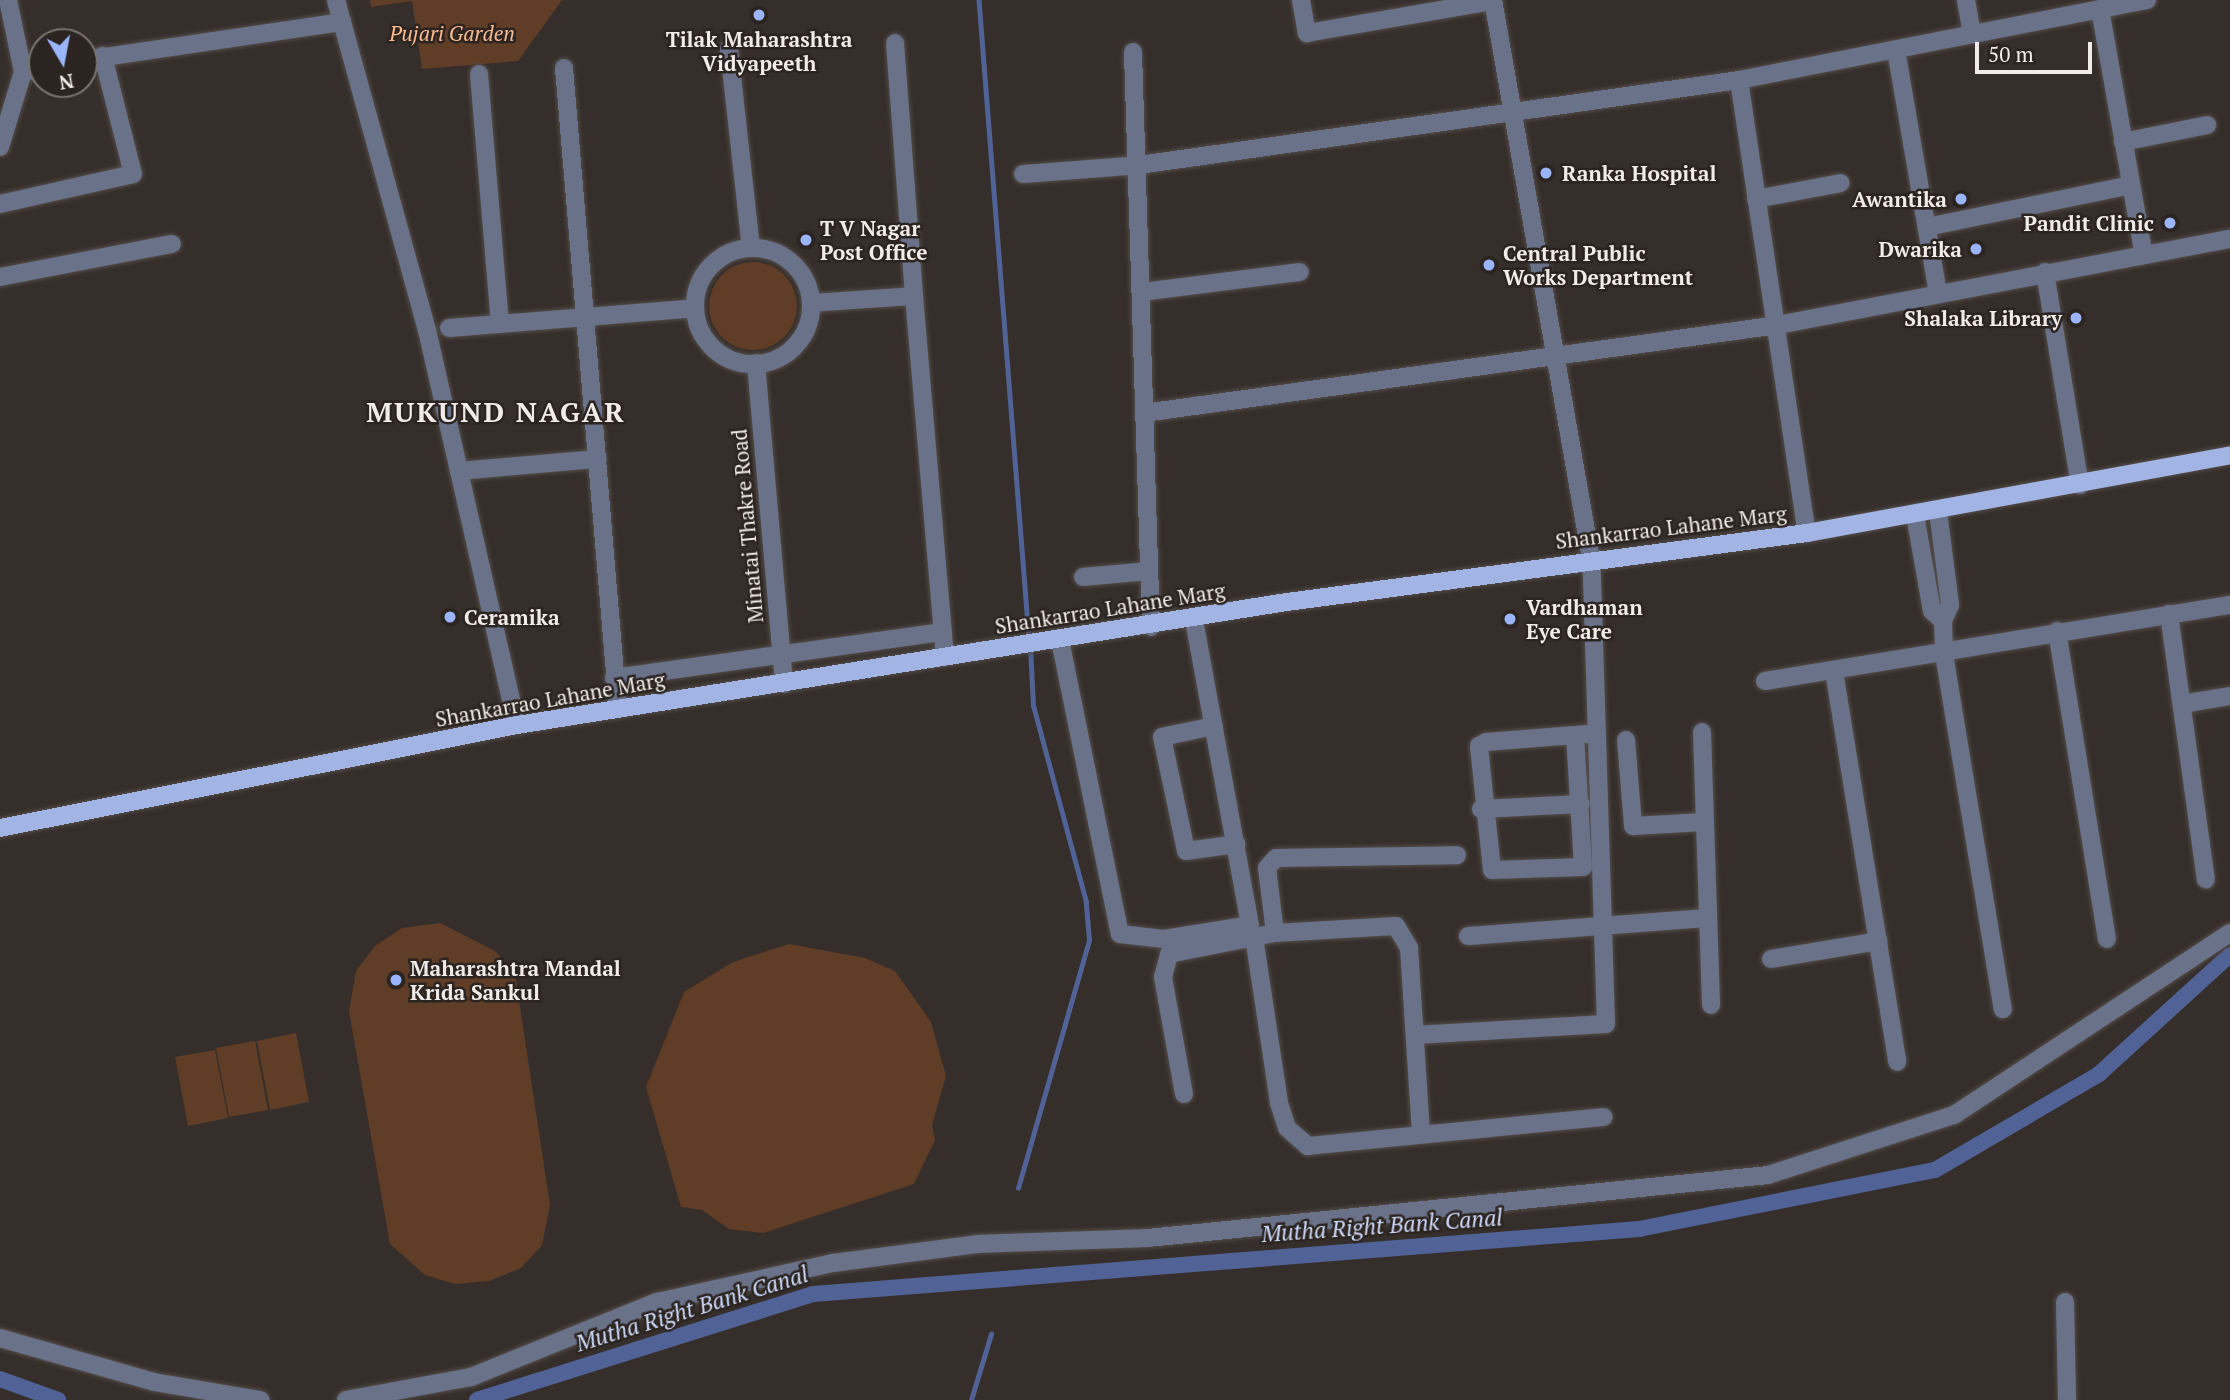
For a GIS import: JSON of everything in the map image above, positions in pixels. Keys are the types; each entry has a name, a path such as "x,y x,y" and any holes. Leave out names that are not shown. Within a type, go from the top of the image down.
{"main road":[{"name":"Shankarrao Lahane Marg","path":"0,828 517,725 1591,558 1807,533 1937,512 2230,456"}],"street":[{"path":"0,147 23,72 8,0"},
{"path":"336,0 460,471 517,725"},
{"path":"1301,0 1307,33 1493,0 1510,115 1591,558 1606,1024 1415,1035"},
{"path":"1966,0 1972,33"},
{"path":"1023,174 1139,165 1510,115 1739,80 2147,0"},
{"path":"2100,9 2144,255"},
{"path":"98,57 342,22"},
{"path":"895,43 945,657"},
{"path":"729,49 751,248"},
{"path":"1896,50 1938,294"},
{"path":"1133,52 1139,165 1152,627"},
{"path":"0,204 133,174 103,56"},
{"path":"564,68 618,709"},
{"path":"23,72 28,71"},
{"path":"479,74 500,324"},
{"path":"1739,80 1807,533"},
{"path":"2123,142 2207,125"},
{"path":"1756,199 1841,183"},
{"path":"1927,227 2130,185"},
{"path":"1144,413 1777,325 2230,239"},
{"path":"0,277 172,244"},
{"path":"751,248 792,263 811,303 796,344 756,363 714,348 695,309 710,267 751,248"},
{"path":"1142,292 1300,272"},
{"path":"2045,272 2080,485"},
{"path":"811,303 914,296"},
{"path":"449,328 695,309"},
{"name":"Minatai Thakre Road","path":"756,363 784,684"},
{"path":"460,471 597,459"},
{"path":"1937,512 1950,605 1943,621 1944,654 2003,1009"},
{"path":"1915,515 1932,611 1943,621"},
{"path":"1083,577 1149,571"},
{"path":"1765,681 1944,654 2057,631 2230,605"},
{"path":"2169,614 2206,880"},
{"path":"1060,640 1120,934 1164,939 1250,925 1194,619"},
{"path":"2057,631 2107,939"},
{"path":"614,678 943,632"},
{"path":"1834,671 1897,1062"},
{"path":"2182,704 2230,696"},
{"path":"1214,726 1162,737 1186,851 1237,844"},
{"path":"1702,732 1711,1004"},
{"path":"1575,735 1583,867 1492,870 1481,809 1479,746 1575,735 1596,733"},
{"path":"1626,740 1633,826 1704,822"},
{"path":"1481,809 1581,804"},
{"path":"1275,933 1267,868 1276,858 1457,855"},
{"path":"1468,936 1707,918"},
{"path":"1184,1094 1166,961 1177,950 1275,933 1396,926 1409,948 1420,1134"},
{"path":"346,1400 471,1377 657,1302 833,1263 977,1244 1148,1238 1768,1175 1954,1115 2230,933"},
{"path":"1254,937 1287,1128 1320,1148 1420,1134 1604,1117"},
{"path":"1771,959 1878,941"},
{"path":"2065,1302 2067,1400"},
{"path":"0,1338 154,1382 260,1400"}],"green space":[{"name":"Pujari Garden","path":"370,0 562,0 518,61 422,69 412,1 371,7"},
{"path":"753,262 770,266 784,275 793,289 797,306 793,323 784,337 770,346 753,350 736,346 722,337 713,323 709,306 713,289 722,275 736,266"},
{"path":"440,923 495,951 515,974 550,1205 542,1245 521,1268 489,1281 455,1284 425,1275 390,1244 349,1011 356,971 375,946 402,928"},
{"path":"789,944 865,958 895,971 931,1022 946,1076 932,1125 935,1140 914,1184 763,1233 729,1229 702,1210 681,1207 646,1087 684,992 733,962"},
{"path":"296,1033 309,1102 270,1110 257,1041"},
{"path":"255,1041 268,1110 229,1117 216,1048"},
{"path":"215,1050 228,1118 188,1126 175,1057"}],"waterway":[{"path":"979,0 1029,638"},
{"path":"1018,1188 1089,940 1086,902 1033,706 1030,646"},
{"name":"Mutha Right Bank Canal","path":"477,1400 813,1294 1639,1229 1935,1170 2099,1074 2230,955"},
{"path":"971,1400 991,1334"},
{"name":"Mutha Right Bank Canal","path":"0,1379 58,1400"}],"place":[{"name":"Tilak Maharashtra Vidyapeeth","path":"759,15"},
{"name":"Ranka Hospital","path":"1546,173"},
{"name":"Awantika","path":"1961,199"},
{"name":"Pandit Clinic","path":"2170,223"},
{"name":"T V Nagar Post Office","path":"806,240"},
{"name":"Dwarika","path":"1976,249"},
{"name":"Central Public Works Department","path":"1489,265"},
{"name":"Shalaka Library","path":"2076,318"},
{"name":"Ceramika","path":"450,617"},
{"name":"Vardhaman Eye Care","path":"1510,619"},
{"name":"Maharashtra Mandal Krida Sankul","path":"396,980"}],"district":[{"name":"MUKUND NAGAR","path":"496,412"}]}
